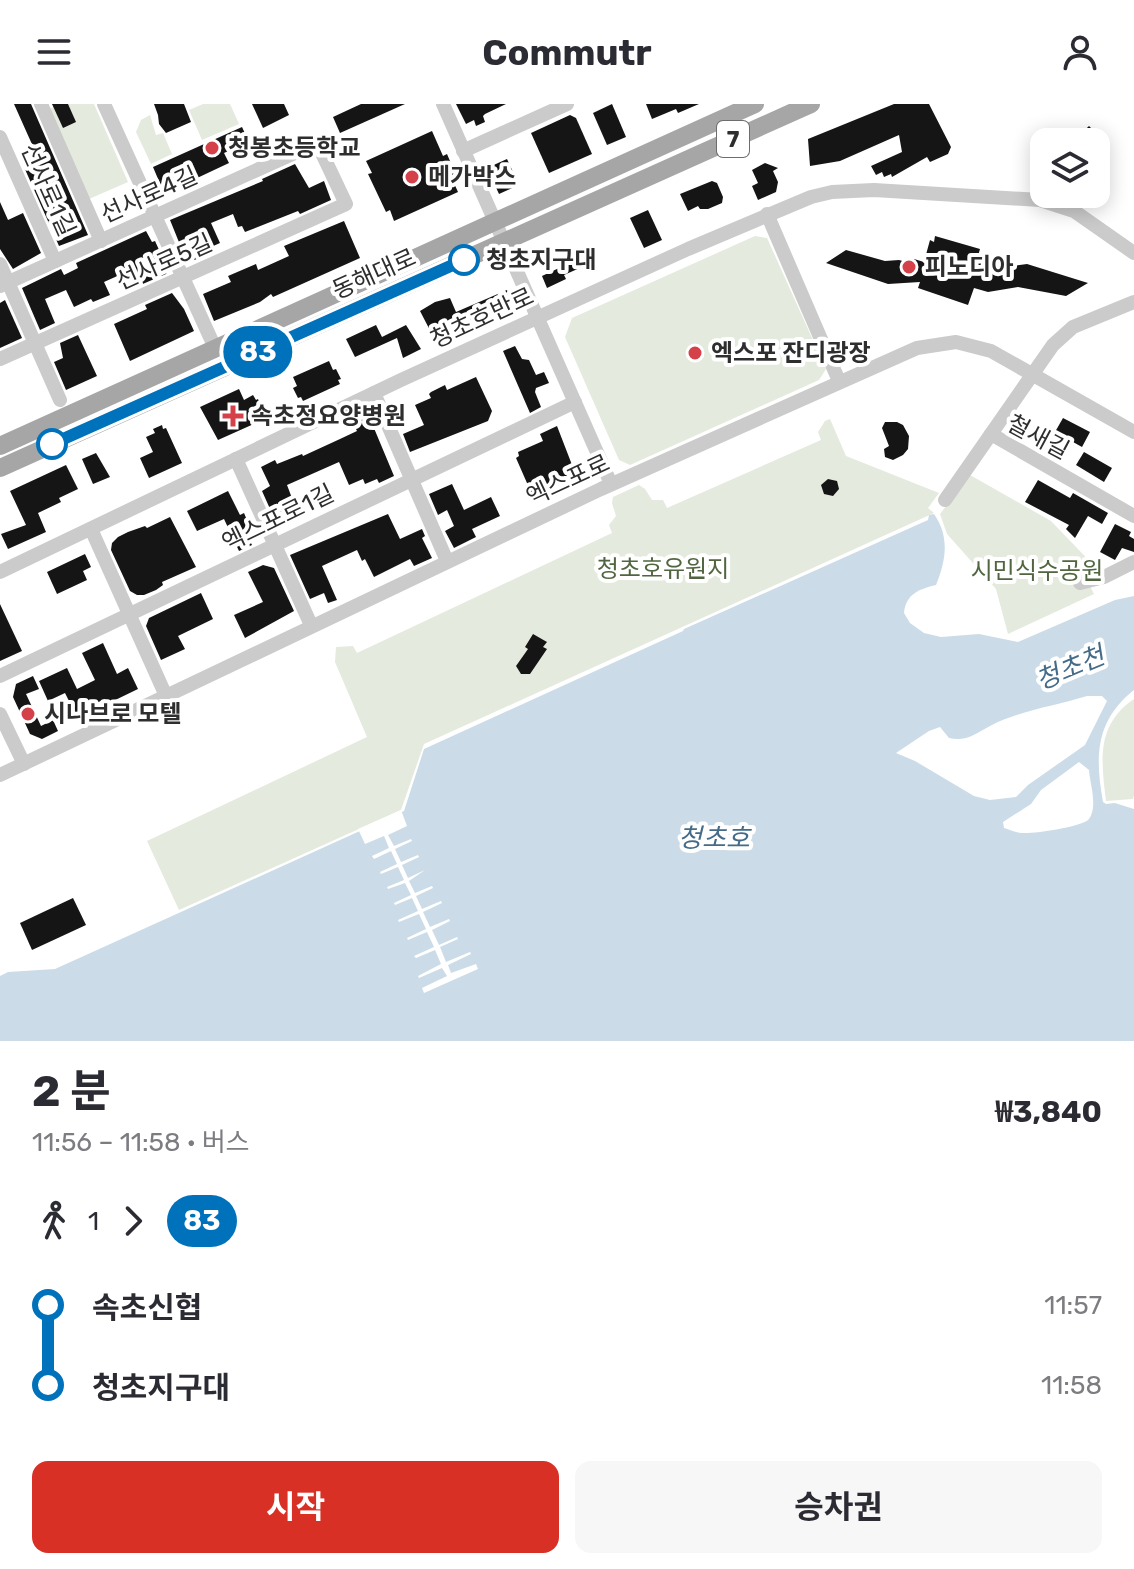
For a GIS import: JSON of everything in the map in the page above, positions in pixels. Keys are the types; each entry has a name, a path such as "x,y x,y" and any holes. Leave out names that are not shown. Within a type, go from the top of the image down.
{"main road":[{"name":"동해대로","path":"0,446 755,104"},
{"name":"동해대로","path":"0,468 811,104"}],"street":[{"name":"선사로1길","path":"41,104 101,241"},
{"path":"104,104 215,348"},
{"path":"443,104 611,484"},
{"path":"463,151 567,104"},
{"name":"선사로1길","path":"0,137 55,261"},
{"name":"선사로4길","path":"4,284 305,148 316,146 323,154 346,204"},
{"name":"청초호반로","path":"0,572 538,317 811,197 854,190 1024,198 1057,204 1074,211 1134,253"},
{"name":"선사로5길","path":"0,359 346,204"},
{"path":"767,214 839,381"},
{"path":"0,264 4,284 60,400"},
{"path":"991,434 1053,345 1073,327 1134,302"},
{"name":"엑스포로","path":"0,775 611,484 917,348 945,342 965,343 991,351 1134,432"},
{"path":"374,393 447,561"},
{"name":"엑스포로1길","path":"0,676 575,402"},
{"name":"철새길","path":"945,500 991,434 1134,516"},
{"path":"236,459 311,625"},
{"path":"91,529 166,696"},
{"path":"1080,583 1104,577 1134,562"},
{"path":"0,714 24,764"}],"green space":[{"path":"61,104 94,104 128,182 89,199 49,109"},
{"path":"203,104 230,104 239,124 202,140 189,110"},
{"path":"150,115 156,135 163,133 172,154 151,164 136,132 141,120"},
{"name":"엑스포 잔디광장","path":"755,236 767,238 826,369 819,380 630,465 619,460 565,337 572,318"},
{"name":"청초호유원지","path":"830,419 846,456 939,493 928,508 934,513 424,744 401,810 179,910 147,841 367,737 335,662 336,647 353,646 357,653 612,533 609,525 616,516 613,497 639,485 652,500 663,500 667,508 821,440 818,432"},
{"name":"시민식수공원","path":"970,475 1051,521 1101,573 1087,580 1094,594 1008,634 996,589 947,534 940,514"},
{"path":"1134,699 1133,799 1106,801 1103,758 1107,732 1122,709"}],"water":[{"name":"청초호","path":"934,514 942,531 945,549 942,567 936,585 914,593 907,601 904,613 910,623 924,633 941,637 979,634 1018,642 1115,600 1134,596 1134,690 1121,702 1105,727 1099,770 1103,802 1134,809 1134,1041 0,1041 0,976 8,972 55,969 404,811 424,749 928,520 929,515","holes":["1087,696 1102,696 1107,701 1085,745 1016,797 990,800 974,796 896,753 940,727 949,738 965,738 1014,716","1079,762 1089,770 1093,802 1089,819 1068,827 1036,832 1020,833 1004,828 1003,822 1031,804 1041,790"]}],"pier":[{"path":"401,810 407,826 388,835 394,846 412,841 395,849 401,862 419,857 402,865 408,878 425,870 409,881 415,893 433,888 416,896 422,909 442,903 423,912 430,927 450,921 432,930 439,945 458,939 440,947 446,962 471,954 448,965 451,973 476,964 478,969 424,993 422,988 447,976 442,968 419,978 441,964 435,950 416,958 414,956 434,947 427,932 407,938 426,929 419,914 398,920 418,911 412,898 394,903 411,895 405,883 387,887 404,880 398,867 380,872 397,864 391,851 374,859 372,856 389,848 384,836 365,844 358,829"}],"building":[{"path":"14,104 31,104 88,235 59,246 20,158 35,151"},
{"path":"52,104 68,104 76,122 63,128"},
{"path":"154,104 184,104 191,122 166,133 159,124"},
{"path":"252,104 284,104 289,115 263,128"},
{"path":"361,104 405,104 340,133 333,117"},
{"path":"456,104 506,104 485,114 485,122 476,126 474,120 466,124"},
{"path":"612,104 626,137 607,145 593,113"},
{"path":"646,104 699,104 652,119"},
{"path":"894,104 929,104 951,147 948,154 930,162 927,157 892,177 891,174 884,177 882,172 876,175 871,166 902,152 899,135 840,161 810,166 808,139"},
{"path":"570,115 576,118 592,154 549,173 531,133"},
{"path":"242,127 249,142 224,153 229,163 195,179 188,179 186,174 161,186 153,167"},
{"path":"432,131 443,156 447,154 458,180 453,181 458,192 394,221 390,210 386,212 368,174 372,173 366,161"},
{"path":"507,159 519,185 499,194 487,168"},
{"path":"765,163 778,168 773,171 778,182 776,192 758,200 752,186 758,183 752,170"},
{"path":"295,164 309,188 324,181 331,200 245,232 242,226 238,227 233,214 211,223 220,243 202,251 204,257 187,262 170,220 263,181"},
{"path":"712,181 717,183 723,197 722,203 708,209 698,206 688,211 680,194"},
{"path":"0,202 8,220 23,213 41,253 13,269 0,249"},
{"path":"648,210 662,240 644,248 630,218"},
{"path":"344,221 360,258 214,321 203,294 231,282 228,276 256,264 258,270 289,256 284,246"},
{"path":"146,231 152,242 155,241 168,270 166,274 131,289 124,273 104,282 110,295 74,307 66,290 45,299 55,323 40,330 22,288 61,269 64,275 78,268 76,263"},
{"name":"피노디아","path":"935,236 980,249 978,256 983,257 979,270 1027,264 1088,283 1066,296 1018,287 988,292 974,288 968,305 918,288 920,282 888,284 826,263 846,250 885,261 899,260 913,264 914,259 924,262 930,240 934,242"},
{"path":"580,252 584,262 582,267 564,275 566,279 547,288 542,276 559,268 557,263"},
{"path":"507,290 512,303 458,332 460,336 443,344 440,337 435,340 420,311 450,298 456,312"},
{"path":"172,293 194,331 130,361 114,324"},
{"path":"5,300 22,338 0,348 0,303"},
{"path":"376,325 382,337 406,325 421,349 403,358 397,338 355,357 346,339"},
{"path":"78,335 97,376 66,390 54,362 63,358 60,343"},
{"path":"515,346 522,359 529,360 536,375 544,372 549,383 536,388 541,407 530,413 503,351"},
{"path":"329,361 341,379 338,380 340,384 303,401 301,397 298,398 293,388 297,386 293,377"},
{"path":"476,377 492,411 488,421 410,452 403,434 424,425 415,405 431,398 431,392 445,385 447,390"},
{"path":"239,389 244,400 253,395 258,399 265,419 218,440 200,407"},
{"path":"365,418 371,421 394,476 379,483 377,479 365,484 363,479 349,485 339,462 287,485 298,514 281,522 275,520 262,491 270,486 261,467 275,460 277,464 303,456 357,431 353,423"},
{"path":"1063,418 1090,432 1082,447 1055,432"},
{"path":"885,422 903,425 909,436 908,449 893,460 885,457 884,449 889,446 882,428"},
{"path":"162,425 182,463 149,478 140,458 153,452 146,437"},
{"path":"557,426 579,483 564,489 563,486 534,499 516,458 518,452 543,441 540,434"},
{"path":"1084,452 1112,468 1104,482 1076,465"},
{"path":"96,453 110,477 93,484 82,459"},
{"path":"66,465 78,489 59,498 61,502 38,513 46,532 8,549 1,534 26,525 10,491"},
{"path":"828,479 837,481 839,489 833,496 824,494 821,485"},
{"path":"1038,480 1070,498 1073,493 1108,513 1102,524 1088,516 1075,538 1066,529 1069,525 1025,502"},
{"path":"452,484 464,510 491,497 500,516 472,529 476,537 454,548 445,531 454,526 447,510 438,515 429,494"},
{"path":"228,491 240,515 244,513 255,539 250,541 252,545 239,551 224,519 197,531 187,511"},
{"path":"388,514 400,539 422,529 425,536 422,538 432,558 414,566 410,559 374,577 357,550 322,566 337,600 328,603 324,593 310,599 290,555"},
{"path":"170,517 196,567 162,582 163,585 156,590 137,595 130,591 111,550 112,543 128,532 147,528"},
{"path":"1115,524 1131,532 1129,536 1134,539 1134,552 1122,548 1115,560 1100,552"},
{"path":"85,554 91,567 83,571 87,580 57,594 47,572"},
{"path":"263,565 274,568 294,611 245,638 234,615 263,602 248,572"},
{"path":"201,593 213,619 178,636 185,649 161,660 146,626 149,618"},
{"path":"0,604 22,651 0,661"},
{"path":"533,634 547,642 543,647 547,649 530,674 521,674 516,666 528,649 525,647"},
{"path":"103,643 117,674 128,668 138,689 107,704 105,699 75,713 65,693 48,701 39,681 67,668 77,689 95,680 82,653"},
{"path":"33,676 39,689 26,694 41,726 53,720 58,731 42,739 30,734 13,697 16,684"},
{"path":"73,898 86,925 32,950 20,923"}],"bus line":[{"name":"83","path":"52,444 464,260"}],"place":[{"name":"청봉초등학교","path":"212,148"},
{"name":"메가박스","path":"412,177"},
{"name":"청초지구대","path":"464,260"},
{"name":"피노디아","path":"909,267"},
{"name":"엑스포 잔디광장","path":"695,353"},
{"name":"속초정요양병원","path":"233,416"},
{"name":"시나브로 모텔","path":"28,714"}],"water label":[{"name":"청초천","path":"1070,668"}]}
